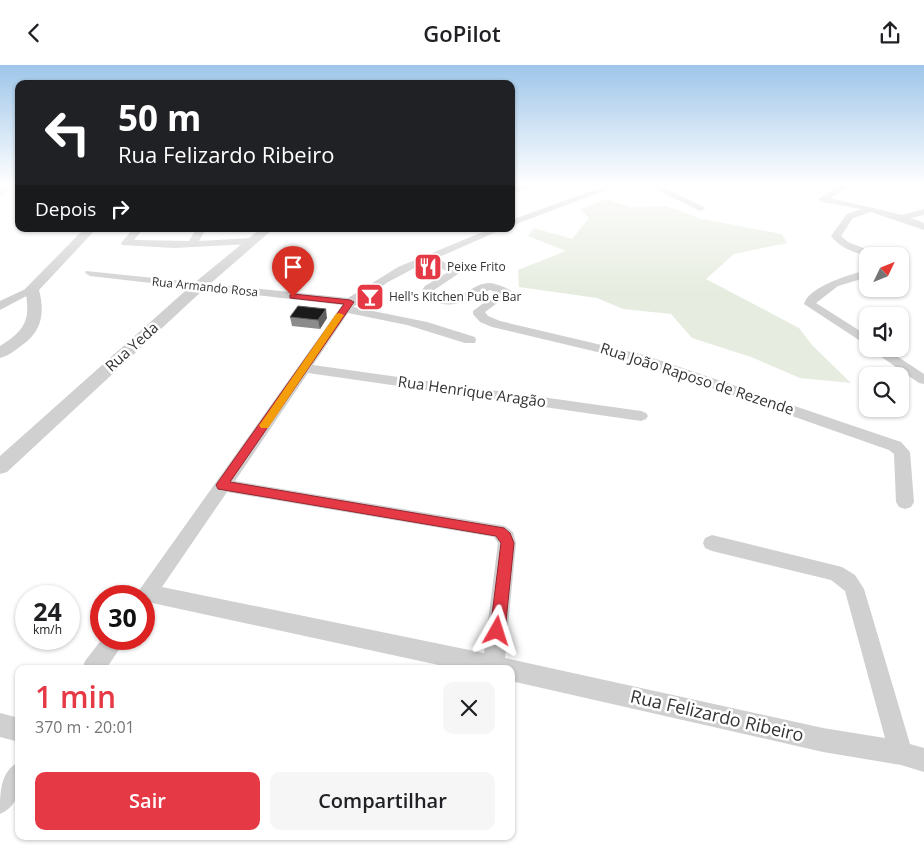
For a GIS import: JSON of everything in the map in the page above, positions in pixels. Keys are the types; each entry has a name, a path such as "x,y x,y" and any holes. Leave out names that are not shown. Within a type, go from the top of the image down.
{"street":[{"path":"847,220 836,236 844,244 859,250"},
{"path":"905,220 924,227"},
{"path":"0,306 32,289 87,232"},
{"path":"135,232 126,243 192,244 250,241"},
{"path":"192,244 199,232"},
{"name":"Rua Yeda","path":"0,467 198,287 263,232"},
{"path":"153,585 347,305 375,284 491,232"},
{"name":"Rua João Raposo de Rezende","path":"430,258 456,272 429,287 428,290 445,302 455,302 490,286 506,292 479,311 479,314 484,319 496,324 639,358 895,446 902,452 905,502"},
{"name":"Rua Armando Rosa","path":"90,273 347,305 407,319 470,340"},
{"path":"859,276 834,283 811,300 810,304 859,337"},
{"path":"0,353 27,335 32,327 36,315 36,301 32,289"},
{"path":"889,357 924,380"},
{"name":"Rua Henrique Aragão","path":"304,368 641,415"},
{"path":"222,485 500,531 506,537 507,543 503,665"},
{"path":"712,543 836,573 845,577 850,582 854,589 901,753"},
{"name":"Rua Felizardo Ribeiro","path":"155,597 488,665"},
{"path":"97,665 107,650"},
{"name":"Rua Felizardo Ribeiro","path":"515,671 823,740 901,753 924,760"},
{"path":"0,725 15,729"},
{"path":"0,801 15,780"}],"shaded area":[{"path":"587,220 707,220 782,234 787,243 734,254 706,279 799,328 812,345 851,383 800,378 751,357 692,338 671,314 623,309 597,298 519,287 518,270 566,251 528,236 534,228 572,239"}],"building":[{"path":"298,306 326,309 318,320 290,317"}],"slow traffic":[{"path":"264,425 339,315"}],"place":[{"name":"Peixe Frito","path":"428,267"},
{"name":"Hell's Kitchen Pub e Bar","path":"370,297"}],"route":[{"path":"293,297 350,302 222,485 500,531 506,537 507,543 497,631"}]}
